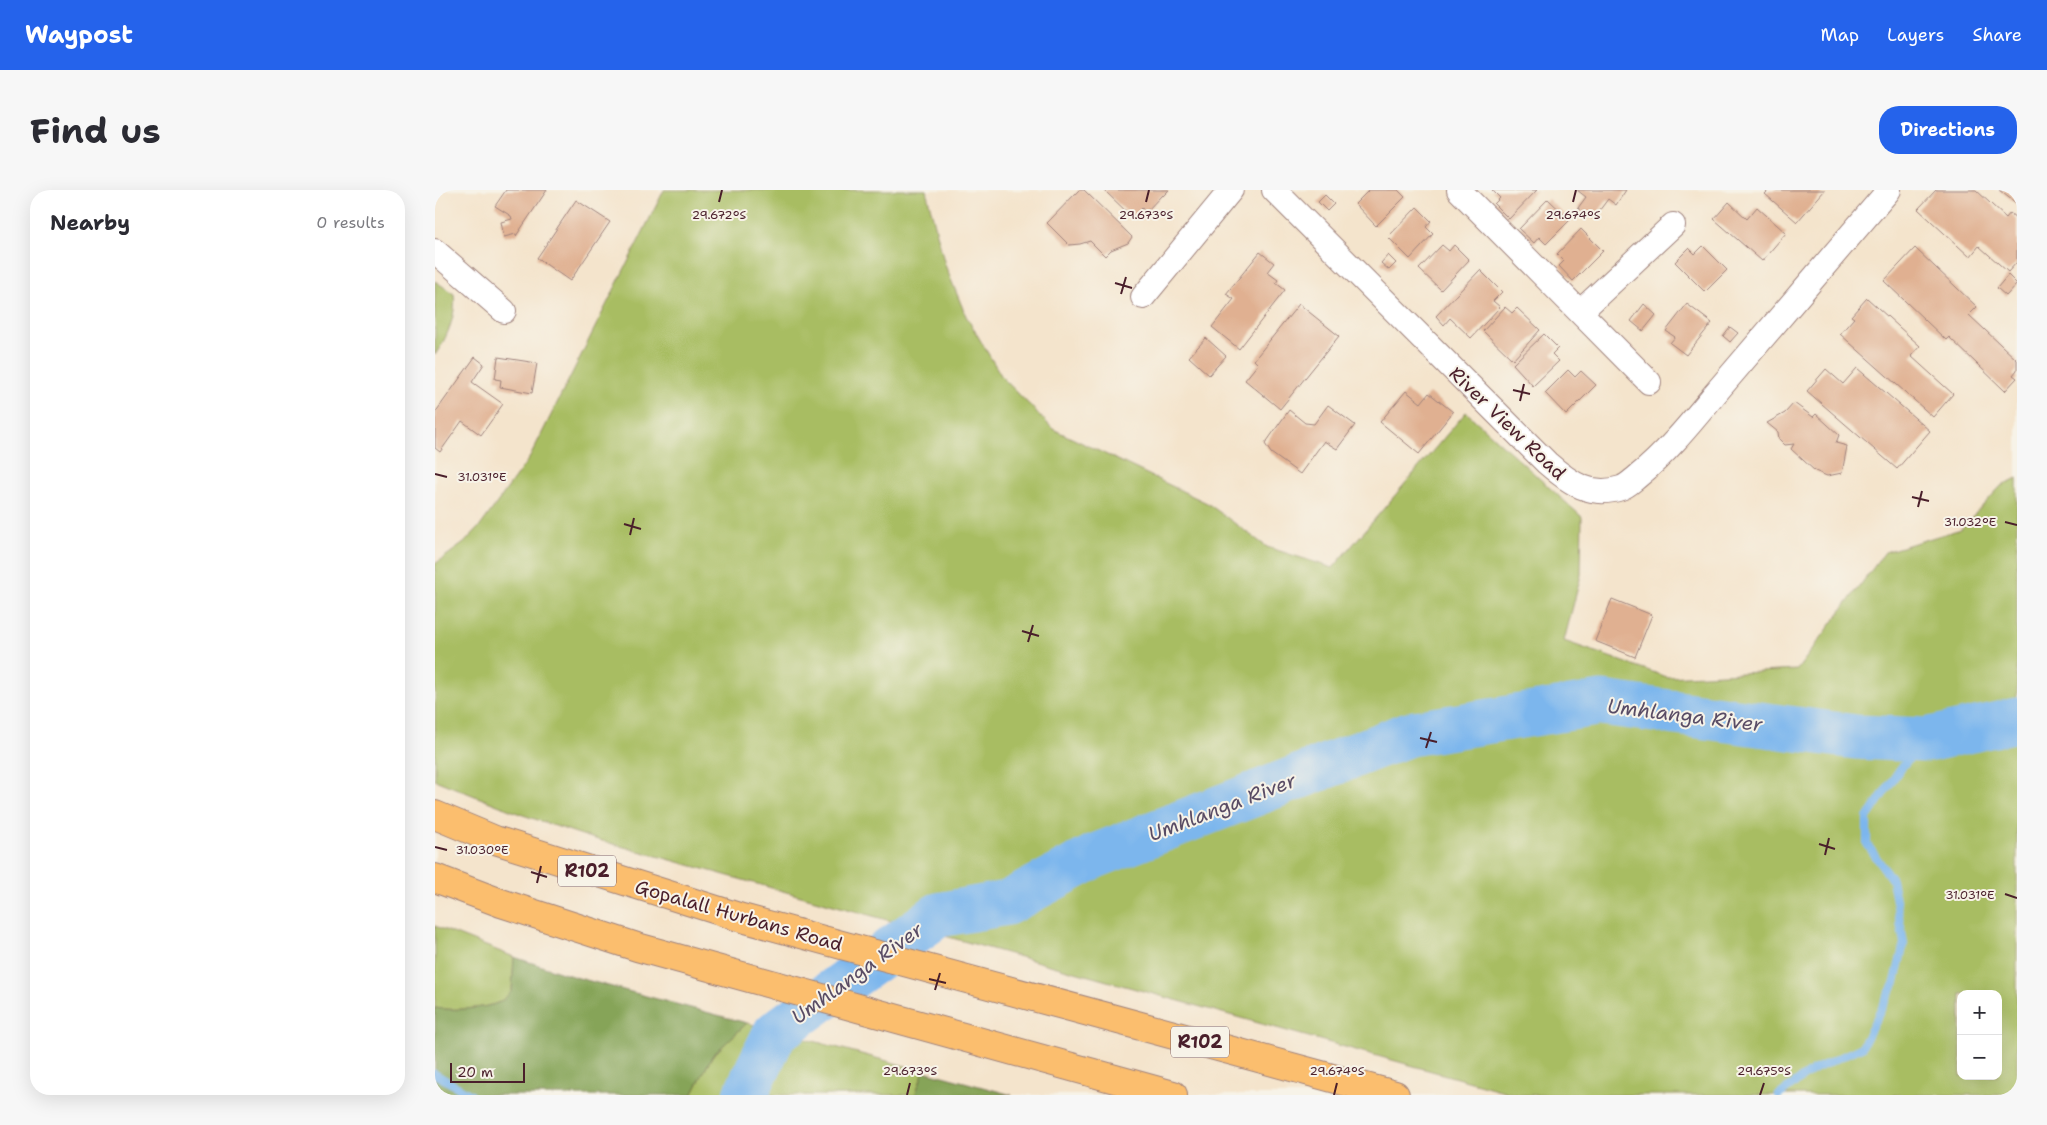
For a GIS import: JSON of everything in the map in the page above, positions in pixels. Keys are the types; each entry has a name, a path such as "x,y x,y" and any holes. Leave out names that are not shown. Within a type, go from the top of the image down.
{"main road":[{"name":"Gopalall Hurbans Road","path":"435,815 505,843 742,918 1395,1095"},
{"path":"435,878 567,926 927,1028 1173,1095"}],"street":[{"path":"1143,298 1231,190"},
{"name":"River View Road","path":"1274,190 1547,464 1579,487 1606,492 1624,487 1647,468 1688,426 1889,190"},
{"path":"1459,190 1649,382"},
{"path":"1580,312 1673,225"},
{"path":"435,251 504,311"}],"green space":[{"path":"664,190 926,190 945,265 966,316 1002,377 1053,429 1207,503 1267,547 1333,568 1466,412 1582,517 1581,575 1564,641 1667,677 1797,670 1885,552 1961,529 2001,486 2017,478 2017,1095 1518,1095 588,837 520,814 435,780 435,564 464,543 481,525 530,457"},
{"path":"435,281 454,294 455,302 450,326 435,355"},
{"path":"435,926 514,957 512,991 500,1002 477,1008 435,1008"},
{"path":"514,957 575,977 747,1023 712,1056 692,1095 435,1095 435,1008 468,1009 500,1002 512,991"},
{"path":"747,1023 924,1071 915,1095 692,1095 712,1056"},
{"path":"924,1071 1012,1095 915,1095"}],"building":[{"path":"506,190 547,190 516,236 516,234 504,237 501,222 512,219 511,216 495,206"},
{"path":"1079,190 1084,190 1132,237 1128,243 1111,250 1105,256 1090,241 1069,245 1047,223"},
{"path":"1104,190 1169,190 1146,212 1142,208 1133,218"},
{"path":"1369,190 1398,190 1405,197 1376,226 1355,204"},
{"path":"1492,190 1537,190 1509,219 1494,204 1500,198"},
{"path":"1577,190 1626,190 1616,205 1608,199 1593,219 1578,208 1586,197"},
{"path":"1769,190 1825,190 1797,222 1765,194"},
{"path":"1936,190 1976,190 2006,218 2010,213 2017,219 2017,262 2008,272 1979,246 1970,257 1918,209"},
{"path":"1999,190 2017,190 2017,204"},
{"path":"1325,195 1334,204 1327,211 1318,202"},
{"path":"1548,199 1570,220 1546,244 1539,237 1534,243 1519,229"},
{"path":"576,200 610,222 570,281 537,258"},
{"path":"1729,202 1747,219 1757,207 1786,233 1762,261 1714,219"},
{"path":"1417,207 1431,221 1426,227 1433,234 1410,259 1388,237"},
{"path":"1581,229 1603,251 1573,281 1559,266 1564,261 1557,254"},
{"path":"1442,245 1449,251 1454,245 1469,260 1441,290 1419,269"},
{"path":"1703,246 1727,270 1705,292 1675,262 1689,248 1695,254"},
{"path":"1915,248 1977,307 1969,315 2017,360 2017,370 2013,375 2017,378 2005,391 1949,337 1946,340 1884,281"},
{"path":"1260,252 1274,263 1267,272 1278,280 1276,283 1285,290 1239,349 1212,327 1234,299 1226,294"},
{"path":"1388,255 1396,263 1389,270 1381,263"},
{"path":"1480,270 1502,292 1493,301 1500,307 1471,338 1450,318 1444,325 1436,316"},
{"path":"2008,275 2017,284 2006,296 1997,288"},
{"path":"1867,298 1920,346 1911,356 1953,394 1933,417 1840,334 1854,318 1851,316"},
{"path":"1299,304 1339,336 1280,409 1245,380 1258,364 1254,360"},
{"path":"1644,304 1656,315 1643,331 1631,321"},
{"path":"1687,304 1712,323 1686,355 1670,343 1675,337 1666,331"},
{"path":"1505,307 1512,313 1517,308 1540,330 1513,360 1483,331"},
{"path":"1730,327 1738,333 1730,342 1723,336"},
{"path":"1544,334 1558,348 1552,354 1559,361 1533,386 1513,364"},
{"path":"1206,338 1226,356 1209,375 1189,357"},
{"path":"475,357 484,364 472,382 503,404 481,435 462,421 440,452 435,448 435,413"},
{"path":"498,357 537,363 532,393 500,387 501,380 495,379"},
{"path":"1857,368 1930,431 1897,469 1807,391 1826,369 1843,384"},
{"path":"1568,370 1575,377 1581,371 1596,385 1566,415 1545,393"},
{"path":"1406,391 1421,403 1429,393 1453,412 1419,454 1380,422"},
{"path":"1794,403 1813,417 1816,414 1839,435 1836,443 1847,446 1842,473 1827,476 1815,471 1791,449 1794,444 1785,445 1779,439 1778,432 1767,423 1785,413"},
{"path":"1328,405 1355,425 1337,449 1324,441 1300,474 1271,453 1265,444 1289,410 1305,423 1314,424"},
{"path":"1612,599 1652,615 1635,657 1595,641"}],"waterway":[{"name":"Umhlanga River","path":"745,1095 775,1033 938,915 1007,903 1095,856 1409,734 1602,703 1856,737 1926,740 2017,720"},
{"path":"1779,1095 1813,1070 1862,1047 1895,982 1904,943 1892,880 1867,844 1867,818 1900,769 1926,740"},
{"path":"435,1074 471,1095"}]}
